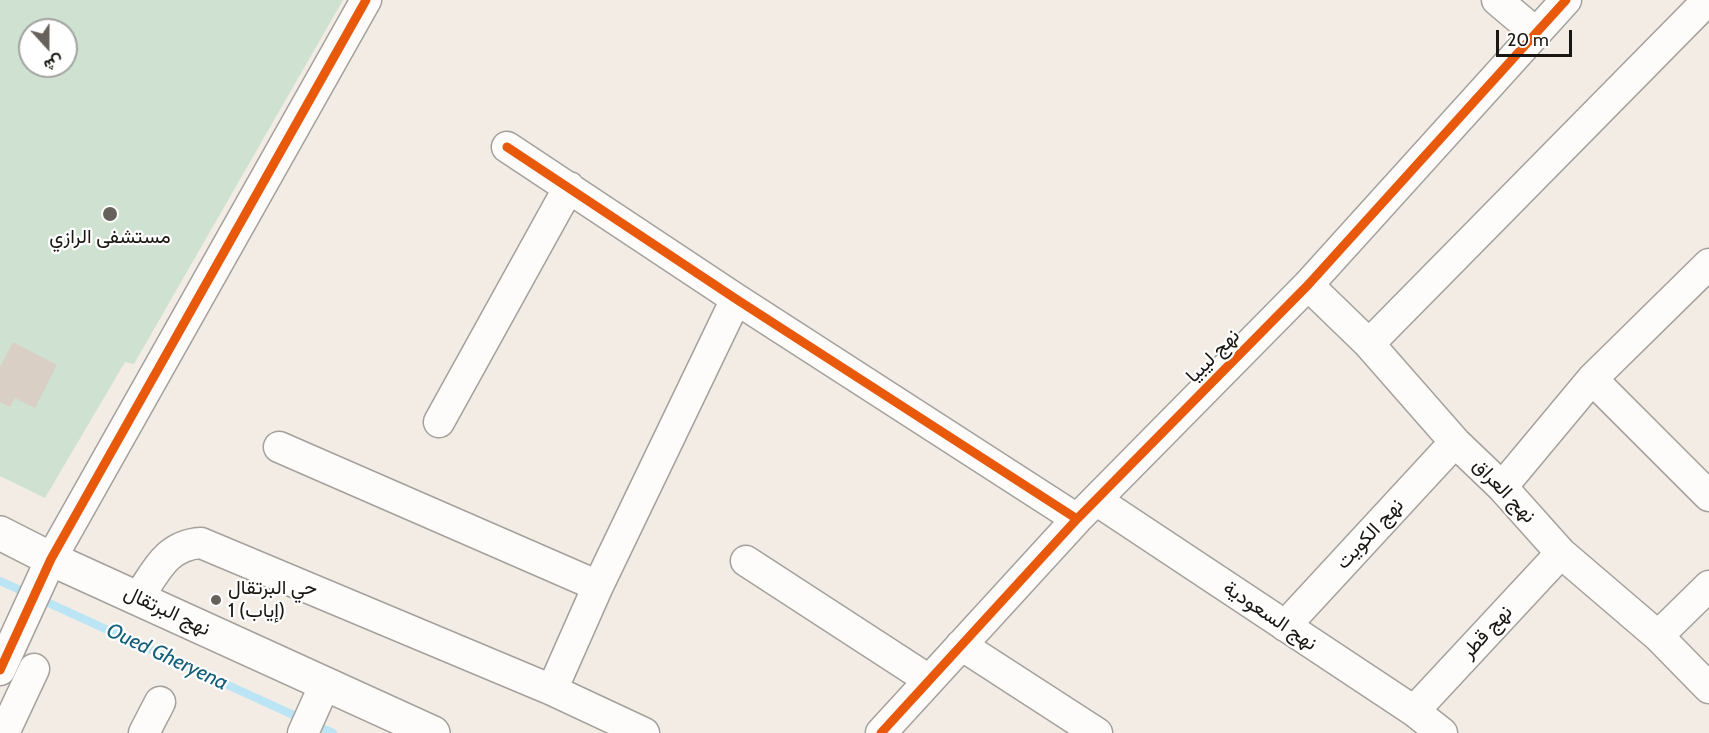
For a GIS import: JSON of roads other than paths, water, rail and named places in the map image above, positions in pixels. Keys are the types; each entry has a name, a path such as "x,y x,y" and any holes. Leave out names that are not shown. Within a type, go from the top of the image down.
{"street":[{"path":"4,662 46,569 366,0"},
{"path":"1497,0 1535,32"},
{"name":"نهج ليبيا","path":"882,733 1086,509 1308,285 1566,0"},
{"path":"1369,345 1708,0"},
{"name":"نهج السعودية","path":"507,147 736,299 1285,626 1414,711 1442,733"},
{"path":"439,422 569,187"},
{"path":"1502,488 1592,380 1709,264"},
{"name":"نهج العراق","path":"1308,285 1369,345 1455,442 1502,488 1561,553 1658,636 1709,688"},
{"path":"552,690 598,586 736,299"},
{"path":"1592,380 1709,496"},
{"name":"نهج الكويت","path":"1285,626 1455,442"},
{"path":"279,447 598,586"},
{"name":"نهج البرتقال","path":"0,533 46,569 138,598 320,694 434,733"},
{"path":"138,598 168,554 190,543 201,543 552,690 644,733"},
{"name":"نهج قطر","path":"1414,711 1561,553"},
{"path":"746,561 929,680"},
{"path":"1658,636 1709,586"},
{"path":"961,645 1098,733"},
{"path":"4,733 34,669"},
{"path":"303,733 320,694"},
{"path":"144,733 160,702"}],"waterway":[{"name":"Oued Gheryena","path":"0,581 29,594"},
{"name":"Oued Gheryena","path":"40,599 302,719"},
{"name":"Oued Gheryena","path":"313,724 333,733"}],"place":[{"name":"مستشفى الرازي","path":"110,214"},
{"name":"حي البرتقال 1 (إياب)","path":"216,600"}]}
